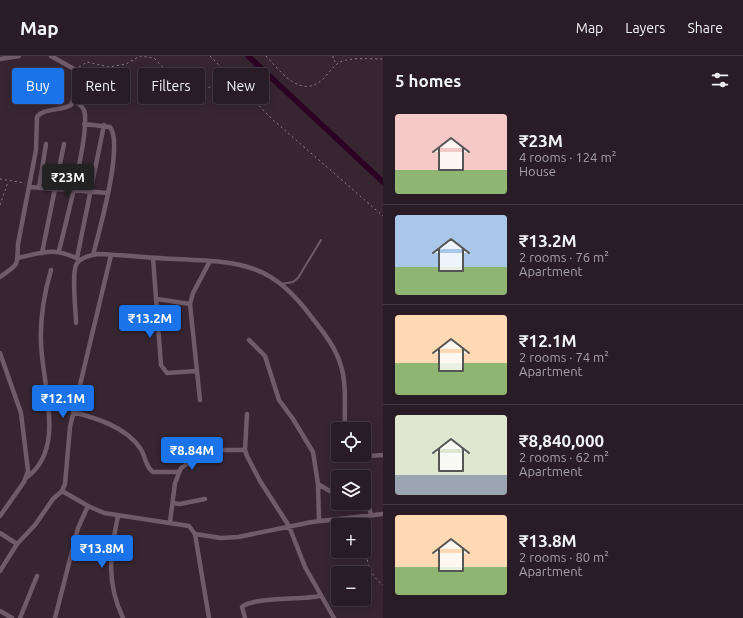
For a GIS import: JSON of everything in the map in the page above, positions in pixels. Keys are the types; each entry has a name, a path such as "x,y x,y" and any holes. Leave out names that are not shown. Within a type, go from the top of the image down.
{"street":[{"path":"0,59 19,56"},
{"path":"51,56 72,68"},
{"path":"1,275 14,269 18,258 18,244 36,150 37,117 44,113 66,108 72,103"},
{"path":"59,251 73,190 84,124 84,109 79,104"},
{"path":"84,124 104,126 112,130 115,143 108,193 93,255"},
{"path":"76,323 74,268 79,259 104,126"},
{"path":"39,188 46,144"},
{"path":"42,253 64,144"},
{"path":"29,185 39,188 108,193"},
{"path":"18,258 59,251 79,259 93,255 111,254 210,261 247,266 268,275 281,284 301,302 324,333 337,355 343,376 345,422"},
{"path":"0,571 17,544 35,525 53,499 62,491 65,484 66,454 73,412 111,254"},
{"path":"153,258 160,350 163,370 172,374 196,371"},
{"path":"200,400 190,304 193,293 210,261"},
{"path":"26,478 35,472 45,456 49,422 42,351 41,319 51,270"},
{"path":"157,299 190,304"},
{"path":"249,340 265,356 279,400 310,444 313,452 318,484 319,521"},
{"path":"0,353 21,413 28,471 26,478 0,516"},
{"path":"47,396 77,397"},
{"path":"73,412 107,422 135,442 143,454 148,467 153,472 179,472"},
{"path":"247,414 245,450 260,481 288,526 305,567 320,596 334,618"},
{"path":"170,522 175,483 179,472 187,464 203,459 222,450 245,450"},
{"path":"371,456 383,455"},
{"path":"318,484 331,492"},
{"path":"62,491 88,506 118,516 170,522 189,526 195,534 209,618"},
{"path":"172,503 180,504 205,500"},
{"path":"55,618 78,528 88,506"},
{"path":"370,510 371,515"},
{"path":"195,534 221,538 238,537 319,521 383,514"},
{"path":"118,516 111,546 110,566 113,590 123,618"},
{"path":"0,533 17,544"},
{"path":"20,618 37,576"},
{"path":"245,618 242,608 249,603 320,596"},
{"path":"0,611 12,618"}],"lane":[{"path":"281,284 293,282 298,278 322,240"}],"path":[{"path":"76,68 87,62 109,67 126,64 140,56 154,58 187,88 202,89 213,87"},
{"path":"210,56 222,68"},
{"path":"266,56 291,81 301,86 311,86 322,80 339,63 354,60 383,59"},
{"path":"333,56 333,60 339,63"},
{"path":"257,104 272,119 383,216"},
{"path":"0,179 29,185"},
{"path":"0,206 9,181"},
{"path":"371,515 366,555 371,572 383,585"}],"waterway":[{"path":"248,56 383,182"}]}
